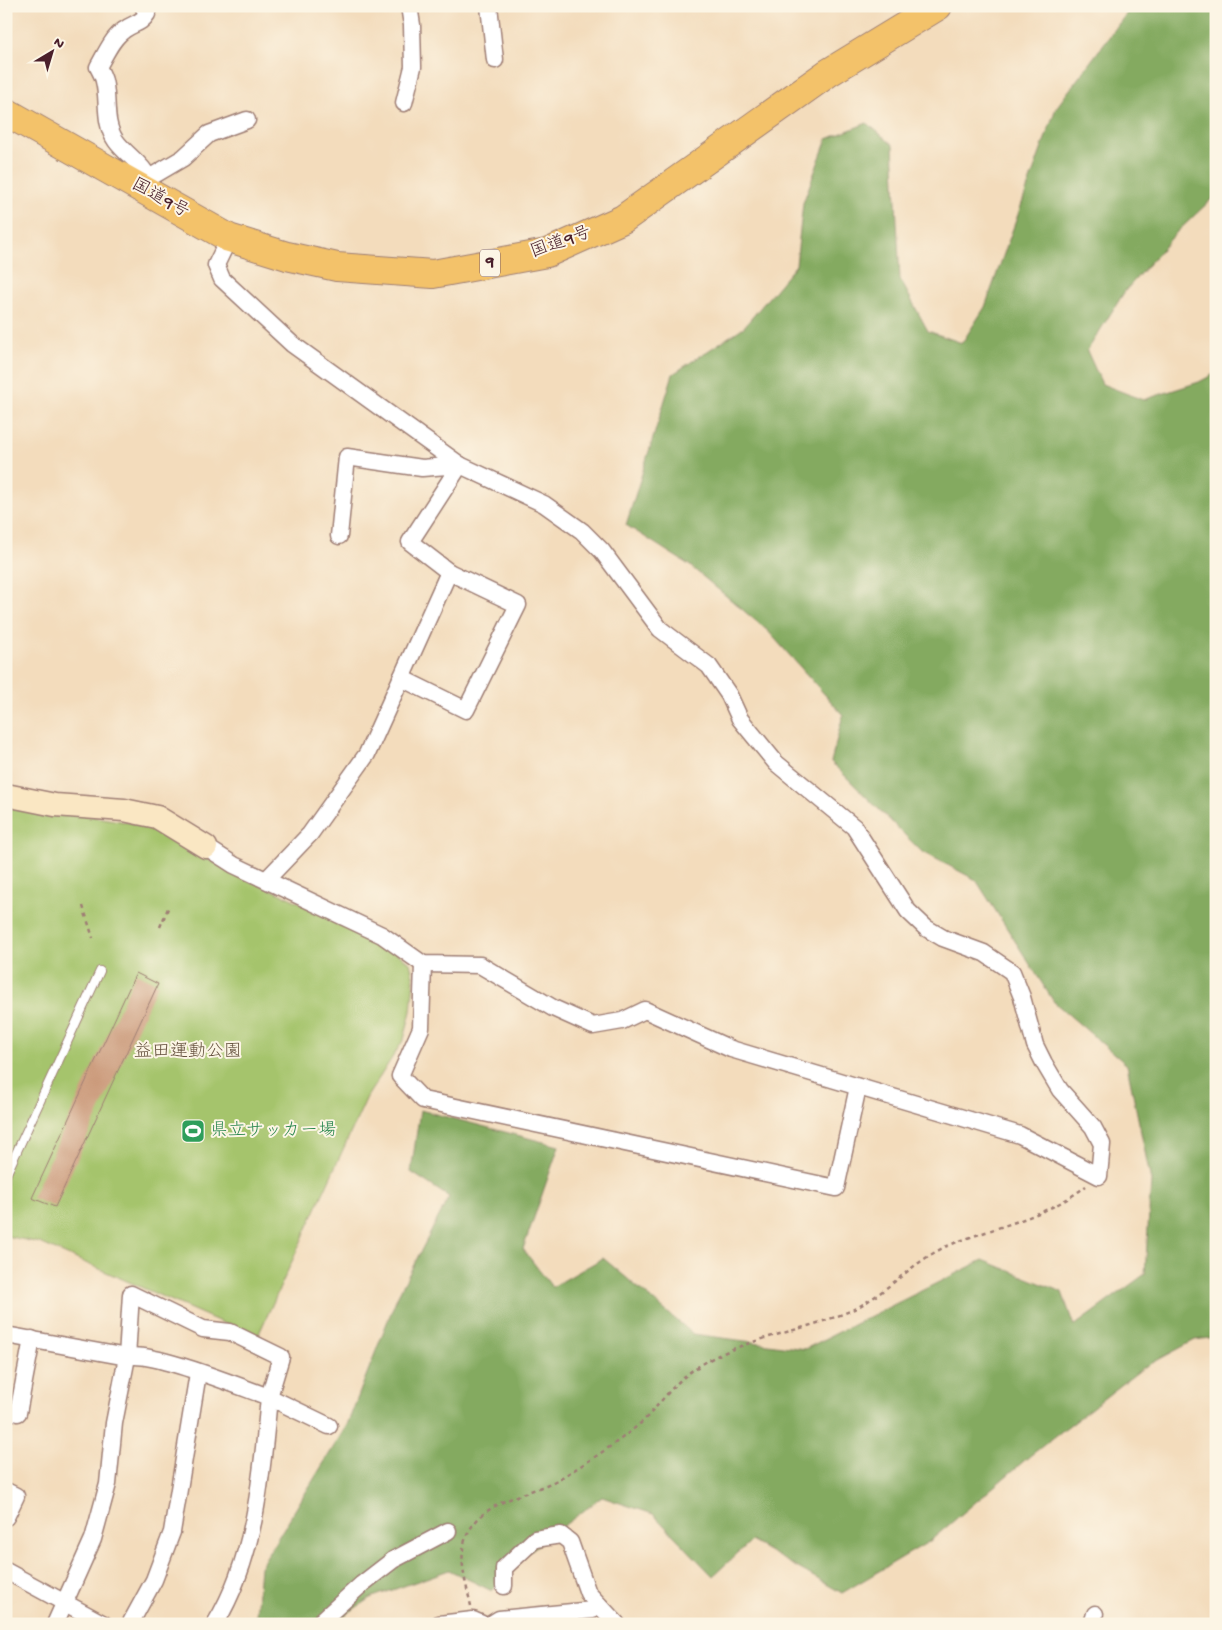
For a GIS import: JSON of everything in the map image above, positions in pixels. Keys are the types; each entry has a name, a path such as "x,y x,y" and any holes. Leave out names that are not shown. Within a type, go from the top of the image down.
{"highway":[{"name":"国道9号","path":"6,112 147,184 229,238 287,256 337,267 433,274 547,253 623,219 828,73 938,6"}],"street":[{"path":"143,6 147,14 143,21 124,30 113,41 98,67 104,82 104,99 110,127 116,141 143,166 147,184 183,158 209,134 247,120"},
{"path":"404,102 413,67 412,25 409,6"},
{"path":"489,6 495,60"},
{"path":"6,795 55,805 124,810 157,817 234,865 382,935 423,964 480,965 553,1008 593,1026 622,1021 645,1010 730,1049 1020,1135 1099,1176 1102,1144 1094,1127 1060,1090 1044,1063 1035,1045 1022,998 1012,972 984,953 943,938 926,928 908,911 854,826 776,763 740,719 729,695 709,666 660,628 602,551 582,531 544,504 460,464 292,344 222,279 216,265 229,238"},
{"path":"339,536 346,457 422,468 460,464"},
{"path":"401,678 466,710 518,605 449,572 410,542 460,464"},
{"path":"267,879 310,834 367,754 449,572"},
{"path":"423,964 420,1028 400,1076 422,1100 836,1188 858,1087"},
{"path":"55,1624 93,1539 108,1484 114,1423 127,1357 131,1294 203,1328 230,1332 281,1357 268,1397 264,1455 242,1570 215,1624"},
{"path":"6,1334 127,1357 136,1354 160,1359 268,1397 329,1426"},
{"path":"18,1412 32,1339"},
{"path":"130,1624 154,1580 172,1532 198,1373"},
{"path":"6,1491 16,1496 6,1517"},
{"path":"318,1624 362,1584 393,1560 448,1532"},
{"path":"504,1586 504,1568 535,1539 561,1535 570,1542 588,1593 617,1624"},
{"path":"6,1572 66,1602 104,1624"},
{"path":"491,1624 499,1620 593,1610"},
{"path":"439,1624 478,1622"}],"lane":[{"path":"6,1175 100,972"}],"path":[{"path":"83,906 93,938"},
{"path":"160,927 169,906"},
{"path":"478,1622 462,1560 467,1536 481,1515 497,1504 562,1478 630,1432 638,1426 683,1377 708,1361 734,1348 825,1321 853,1309 872,1299 898,1277 950,1245 1024,1220 1049,1209 1076,1194 1099,1176"}],"green space":[{"path":"1132,6 1216,6 1216,195 1176,233 1125,291 1087,351 1102,384 1143,400 1199,382 1216,373 1216,1337 1195,1340 1143,1368 1031,1455 930,1541 842,1593 751,1541 713,1576 653,1514 602,1497 522,1557 492,1591 449,1570 370,1598 332,1624 262,1624 256,1617 260,1567 347,1425 397,1297 449,1197 411,1172 420,1110 559,1146 523,1249 552,1287 603,1258 693,1334 805,1349 983,1260 1062,1292 1074,1326 1145,1274 1151,1181 1127,1065 1054,1002 976,880 921,851 831,762 843,715 768,631 689,565 626,525 673,374 744,327 796,265 803,203 827,139 867,123 893,145 900,279 928,331 962,343 985,307 1056,108"},
{"name":"益田運動公園","path":"6,802 150,826 202,857 380,940 410,963 414,980 411,1011 404,1039 367,1097 257,1338 40,1243 6,1236"}],"building":[{"path":"136,973 158,984 55,1207 32,1198"}],"place":[{"name":"県立サッカー場","path":"193,1131"}]}
